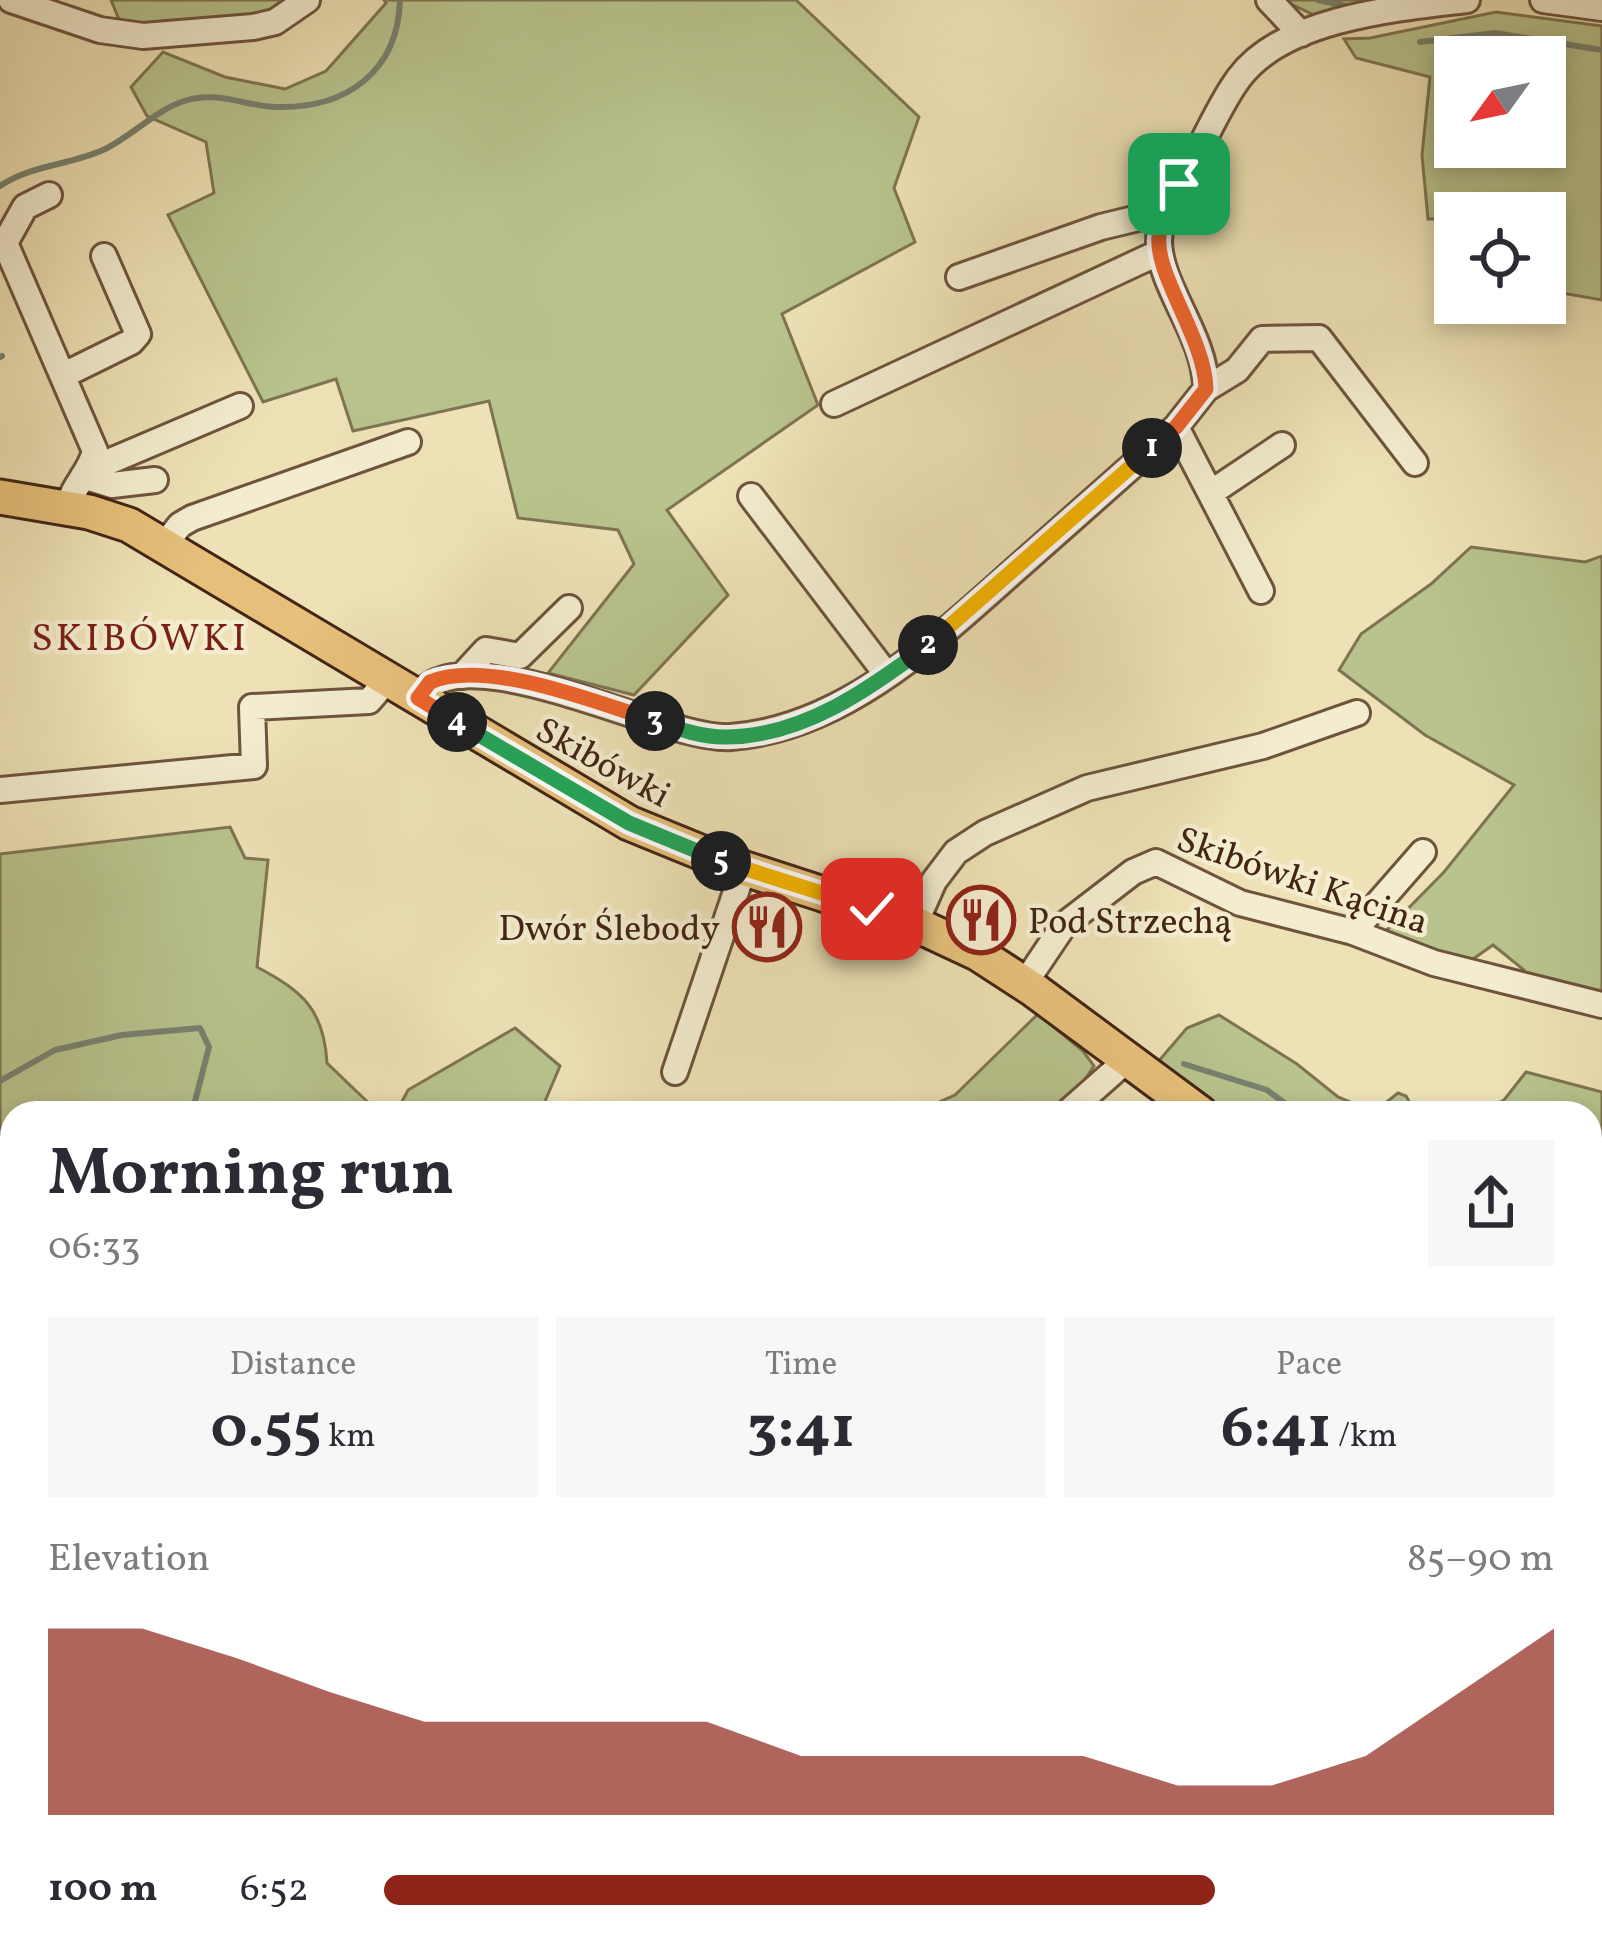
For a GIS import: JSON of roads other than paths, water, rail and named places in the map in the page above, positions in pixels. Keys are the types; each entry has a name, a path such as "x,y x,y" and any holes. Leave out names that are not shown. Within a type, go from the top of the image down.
{"main road":[{"name":"Skibówki","path":"0,497 121,521 629,823 744,868 915,924 977,953 1184,1101"}],"street":[{"path":"11,0 100,30 143,35 253,27 275,22 307,0"},
{"path":"1269,0 1301,34"},
{"path":"1206,389 1194,332 1160,252 1159,236 1167,212 1240,77 1269,49 1301,34 1350,19 1467,0"},
{"path":"1543,0 1602,8"},
{"path":"49,195 25,207 5,243 94,451 68,508"},
{"path":"959,277 1101,227 1167,212"},
{"path":"834,404 1160,252"},
{"path":"64,375 131,342 138,334 104,256"},
{"path":"418,698 434,679 462,676 545,686 687,731 725,738 779,731 887,676 942,634 1176,427 1206,389 1237,370 1262,340 1319,338 1415,463"},
{"path":"85,474 240,406"},
{"path":"1176,427 1261,591"},
{"path":"165,544 192,518 408,442"},
{"path":"1212,492 1282,445"},
{"path":"85,474 112,485 155,480"},
{"path":"751,496 887,676"},
{"path":"462,676 486,650 520,656 569,608"},
{"path":"0,790 254,766 252,707 369,701 388,680"},
{"path":"915,924 934,881 956,852 985,832 1088,788 1263,746 1357,712"},
{"path":"1353,932 1424,852"},
{"name":"Skibówki Kącina","path":"1024,983 1064,926 1133,872 1156,862 1240,903 1353,932 1434,963 1602,1005"},
{"path":"675,1072 744,868"},
{"path":"1081,1101 1128,1059"}],"waterway":[{"path":"0,186 105,149 184,101 208,97 301,106 345,93 364,81 390,47 400,0"},
{"path":"1318,0 1351,7"},
{"path":"1420,42 1495,33 1602,50"},
{"path":"0,1081 55,1050 122,1035 200,1028 209,1047 195,1101"},
{"path":"1184,1064 1267,1090 1282,1101"}],"place":[{"name":"Pod Strzechą","path":"981,920"},
{"name":"Dwór Ślebody","path":"767,927"}],"district":[{"name":"SKIBÓWKI","path":"140,636"}]}
